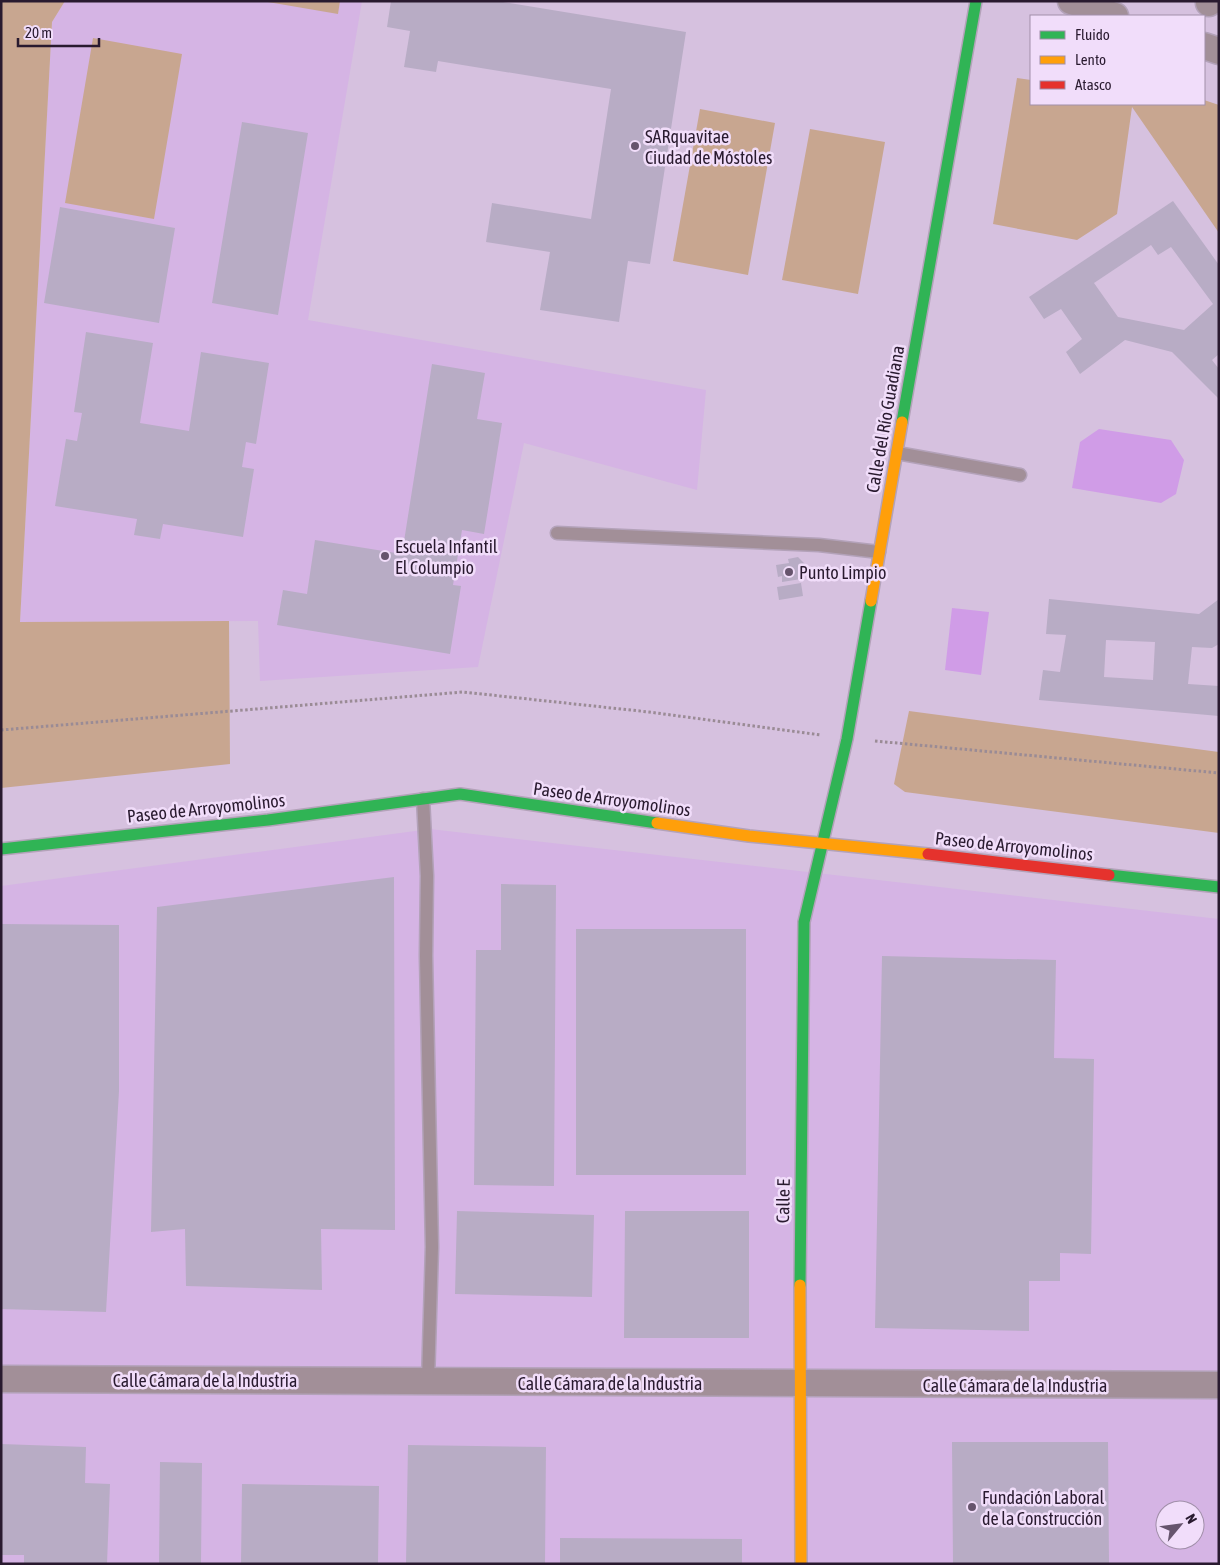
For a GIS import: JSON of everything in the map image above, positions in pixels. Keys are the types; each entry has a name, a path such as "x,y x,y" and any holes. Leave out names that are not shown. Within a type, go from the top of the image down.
{"street":[{"name":"Calle del Río Guadiana","path":"824,842 847,739 976,1"},
{"path":"1070,1 1112,15"},
{"path":"1205,46 1219,51"},
{"name":"Paseo de Arroyomolinos","path":"1,849 261,820 460,794 749,836 824,842 1219,887"},
{"name":"Calle E","path":"801,1564 799,1384 804,922 824,842"},
{"name":"Calle Cámara de la Industria","path":"1,1380 1219,1385"}],"lane":[{"path":"897,453 1020,475"},
{"path":"557,533 819,545 879,552"},
{"path":"423,799 428,876 426,965 432,1247 428,1382"}],"path":[{"path":"1,730 464,692 649,712 847,739 1219,773"}],"shaded area":[{"path":"1,1 65,1 52,22 20,622 229,621 230,764 1,788"},
{"path":"65,1 362,1 308,320 706,390 697,490 524,443 478,667 260,681 258,621 20,622 52,22"},
{"path":"262,1 340,1 338,14"},
{"path":"93,38 182,54 154,219 65,203"},
{"path":"1017,78 1030,80 1030,105 1205,105 1205,100 1219,105 1219,233 1132,107 1117,214 1077,240 993,224"},
{"path":"700,109 775,123 748,275 673,261"},
{"path":"810,129 885,142 858,294 782,280"},
{"path":"1099,429 1171,440 1184,460 1176,494 1161,503 1072,488 1080,442"},
{"path":"952,608 989,612 981,675 945,670"},
{"path":"909,711 1219,752 1219,833 905,792 894,784"},
{"path":"430,829 1219,919 1219,1564 1,1564 1,886"}],"building":[{"name":"SARquavitae Ciudad de Móstoles","path":"391,1 497,1 686,32 650,264 628,261 619,322 540,310 550,252 486,242 492,203 591,219 611,89 438,61 436,72 404,67 410,31 387,27"},
{"path":"242,122 308,133 278,315 212,303"},
{"path":"1173,201 1219,265 1219,354 1212,360 1219,369 1219,399 1172,352 1125,340 1080,374 1066,352 1082,339 1061,309 1044,319 1029,297","holes":["1151,245 1158,255 1171,247 1213,304 1184,330 1118,317 1094,283"]},
{"path":"60,207 175,228 159,323 44,303"},
{"path":"86,332 153,343 140,423 189,431 201,352 269,363 256,444 246,442 242,467 254,469 243,537 163,524 160,539 134,535 137,519 55,506 66,439 77,441 82,413 74,412"},
{"path":"432,364 485,373 477,419 502,423 484,534 462,530 453,585 461,586 450,654 277,625 283,590 307,594 315,540 402,554"},
{"name":"Punto Limpio","path":"798,557 805,564 800,568 801,579 782,582 782,576 778,577 776,565 789,563 788,559"},
{"path":"801,583 803,596 779,600 777,587"},
{"path":"1049,599 1199,614 1219,599 1219,644 1212,648 1192,647 1188,684 1219,686 1219,716 1039,700 1043,670 1060,672 1066,635 1046,634","holes":["1106,640 1155,642 1153,680 1104,677"]},
{"path":"394,877 395,1230 321,1229 322,1290 186,1286 185,1229 151,1232 157,907"},
{"path":"501,884 556,885 554,1186 474,1185 476,950 501,950"},
{"path":"1,924 119,925 119,1091 106,1312 1,1309"},
{"path":"576,929 746,929 746,1175 576,1175"},
{"path":"882,956 1056,960 1054,1058 1094,1059 1091,1254 1060,1253 1060,1281 1029,1281 1029,1331 875,1328"},
{"path":"457,1211 594,1215 592,1297 455,1294"},
{"path":"625,1211 749,1211 749,1338 624,1338"},
{"path":"952,1442 1108,1442 1109,1564 953,1564"},
{"path":"1,1444 86,1447 85,1483 110,1484 107,1564 24,1564 24,1555 1,1555"},
{"path":"408,1445 546,1447 545,1564 406,1564"},
{"path":"160,1462 202,1463 201,1564 159,1564"},
{"path":"242,1484 379,1486 378,1564 241,1564"},
{"path":"560,1538 742,1539 742,1564 560,1564"}],"traffic: fast":[{"path":"902,422 976,1"},
{"path":"800,1285 804,922 847,739 871,601"},
{"path":"1,849 268,820 460,794 657,823"},
{"path":"1109,875 1219,887"}],"traffic: slow":[{"path":"871,601 902,422"},
{"path":"657,823 749,836 928,854"},
{"path":"800,1285 801,1564"}],"traffic: jam":[{"path":"928,854 1109,875"}],"place":[{"name":"SARquavitae Ciudad de Móstoles","path":"635,146"},
{"name":"Escuela Infantil El Columpio","path":"385,556"},
{"name":"Punto Limpio","path":"789,572"},
{"name":"Fundación Laboral de la Construcción","path":"972,1507"}]}
